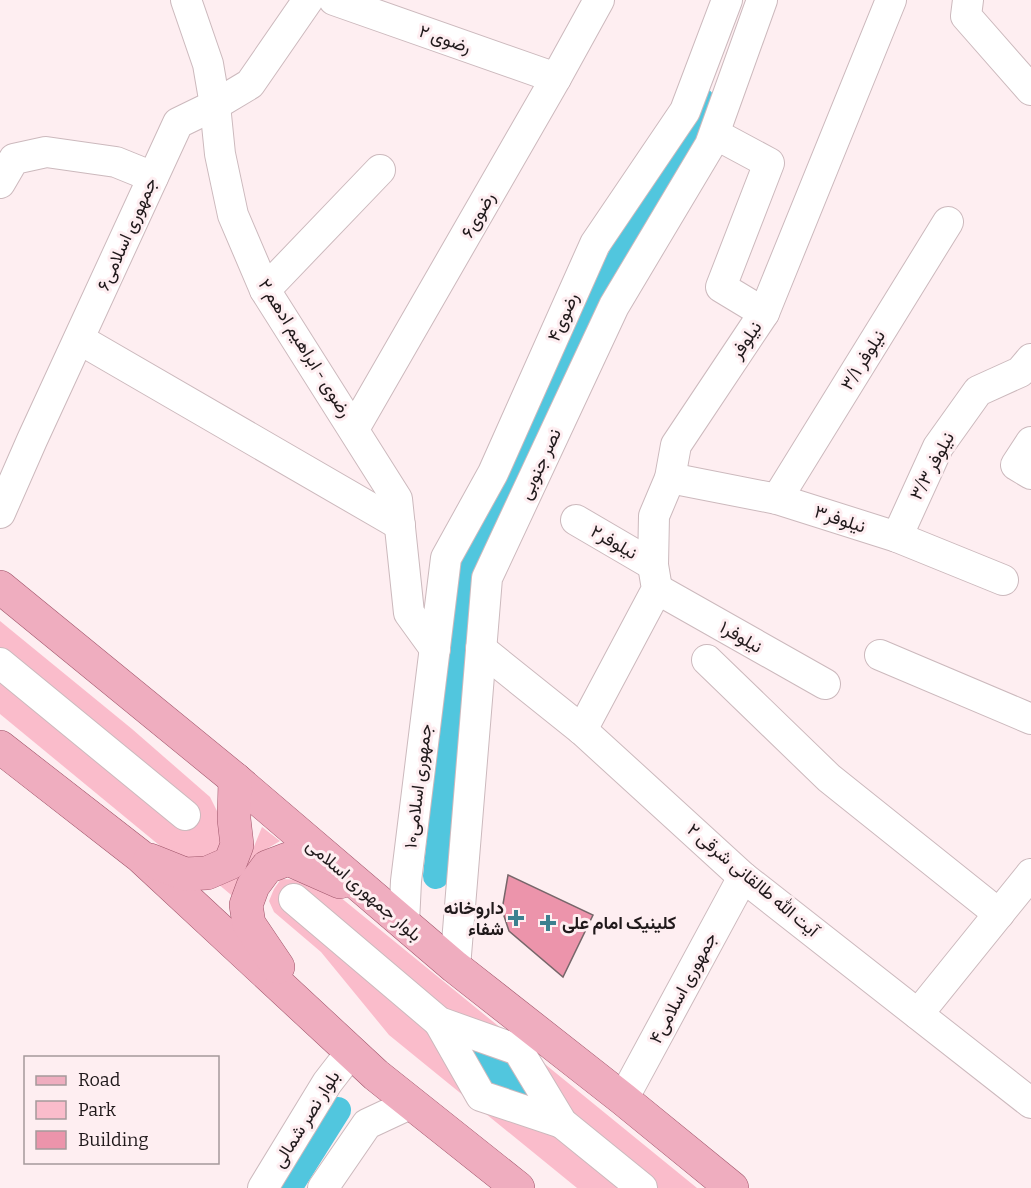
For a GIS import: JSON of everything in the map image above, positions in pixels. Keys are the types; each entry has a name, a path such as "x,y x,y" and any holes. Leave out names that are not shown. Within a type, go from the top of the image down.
{"main road":[{"name":"بلوار جمهوری اسلامی","path":"0,587 234,779 455,967 732,1188"},
{"path":"0,747 140,856 376,1075 518,1188"},
{"path":"140,856 185,874 207,873 230,863 237,845 234,819 234,779"},
{"path":"313,1016 249,924 246,905 254,886 267,867 288,859 375,897"}],"street":[{"name":"رضوی - ابراهیم ادهم ۲","path":"186,0 208,64 220,154 233,214 266,290 397,499 409,613 441,650"},
{"name":"جمهوری اسلامی۶","path":"0,513 178,123 250,84 308,0"},
{"name":"رضوی ۲","path":"334,0 556,78"},
{"name":"رضوی۶","path":"354,429 599,0"},
{"name":"رضوی۴","path":"441,650 446,558 494,473 595,244 685,111 727,0"},
{"name":"نصر جنوبی","path":"455,967 487,578 614,306 710,145 762,0"},
{"name":"نیلوفر","path":"582,730 612,674 655,577 654,516 670,478 676,445 764,313 891,0"},
{"path":"968,0 966,16 1031,90"},
{"path":"715,134 769,163 721,287 764,313"},
{"path":"0,183 14,159 46,152 116,162 153,177"},
{"path":"266,290 380,170"},
{"name":"نیلوفر ۳/۱","path":"777,499 948,222"},
{"path":"79,339 400,525"},
{"name":"نیلوفر ۳/۳","path":"897,537 938,447 978,391 1020,372 1031,359"},
{"path":"1031,442 1016,465 1031,474"},
{"name":"نیلوفر۳","path":"670,478 777,499 897,537 1003,580"},
{"name":"نیلوفر۲","path":"576,520 655,577"},
{"name":"نیلوفر۱","path":"655,577 825,684"},
{"path":"441,650 482,649"},
{"name":"آیت الله طالقانی شرقی ۲","path":"482,649 582,730 743,877 1031,1102"},
{"name":"جمهوری اسلامی۱۰","path":"404,924 408,870 441,650"},
{"path":"880,655 1031,719"},
{"path":"707,660 829,778 999,914"},
{"path":"0,663 184,815"},
{"path":"918,1014 1031,874"},
{"name":"جمهوری اسلامی۴","path":"623,1099 743,877"},
{"path":"294,899 439,1022 481,1096 562,1123"},
{"path":"439,1022 518,1050 562,1123 642,1188"},
{"name":"بلوار نصر شمالی","path":"263,1188 327,1083 351,1052"},
{"path":"323,1188 367,1124 412,1103"}],"green space":[{"path":"0,621 132,729 210,797 222,821 221,857 176,859 0,714"},
{"path":"262,827 280,841 254,858 236,899 211,878 246,859"},
{"path":"281,879 304,880 340,897 697,1188 577,1188 389,1035 321,952 274,912 269,901"}],"water":[{"path":"477,1040 514,1053 552,1115 485,1092 467,1055"}],"building":[{"name":"کلینیک امام علی","path":"508,875 593,915 563,977 509,931 502,910"}],"waterway":[{"path":"436,876 468,562 617,264 695,121 702,101"},
{"path":"289,1188 338,1110"}],"place":[{"name":"داروخانه شفاء","path":"516,918"},
{"name":"کلینیک امام علی","path":"548,923"}]}
